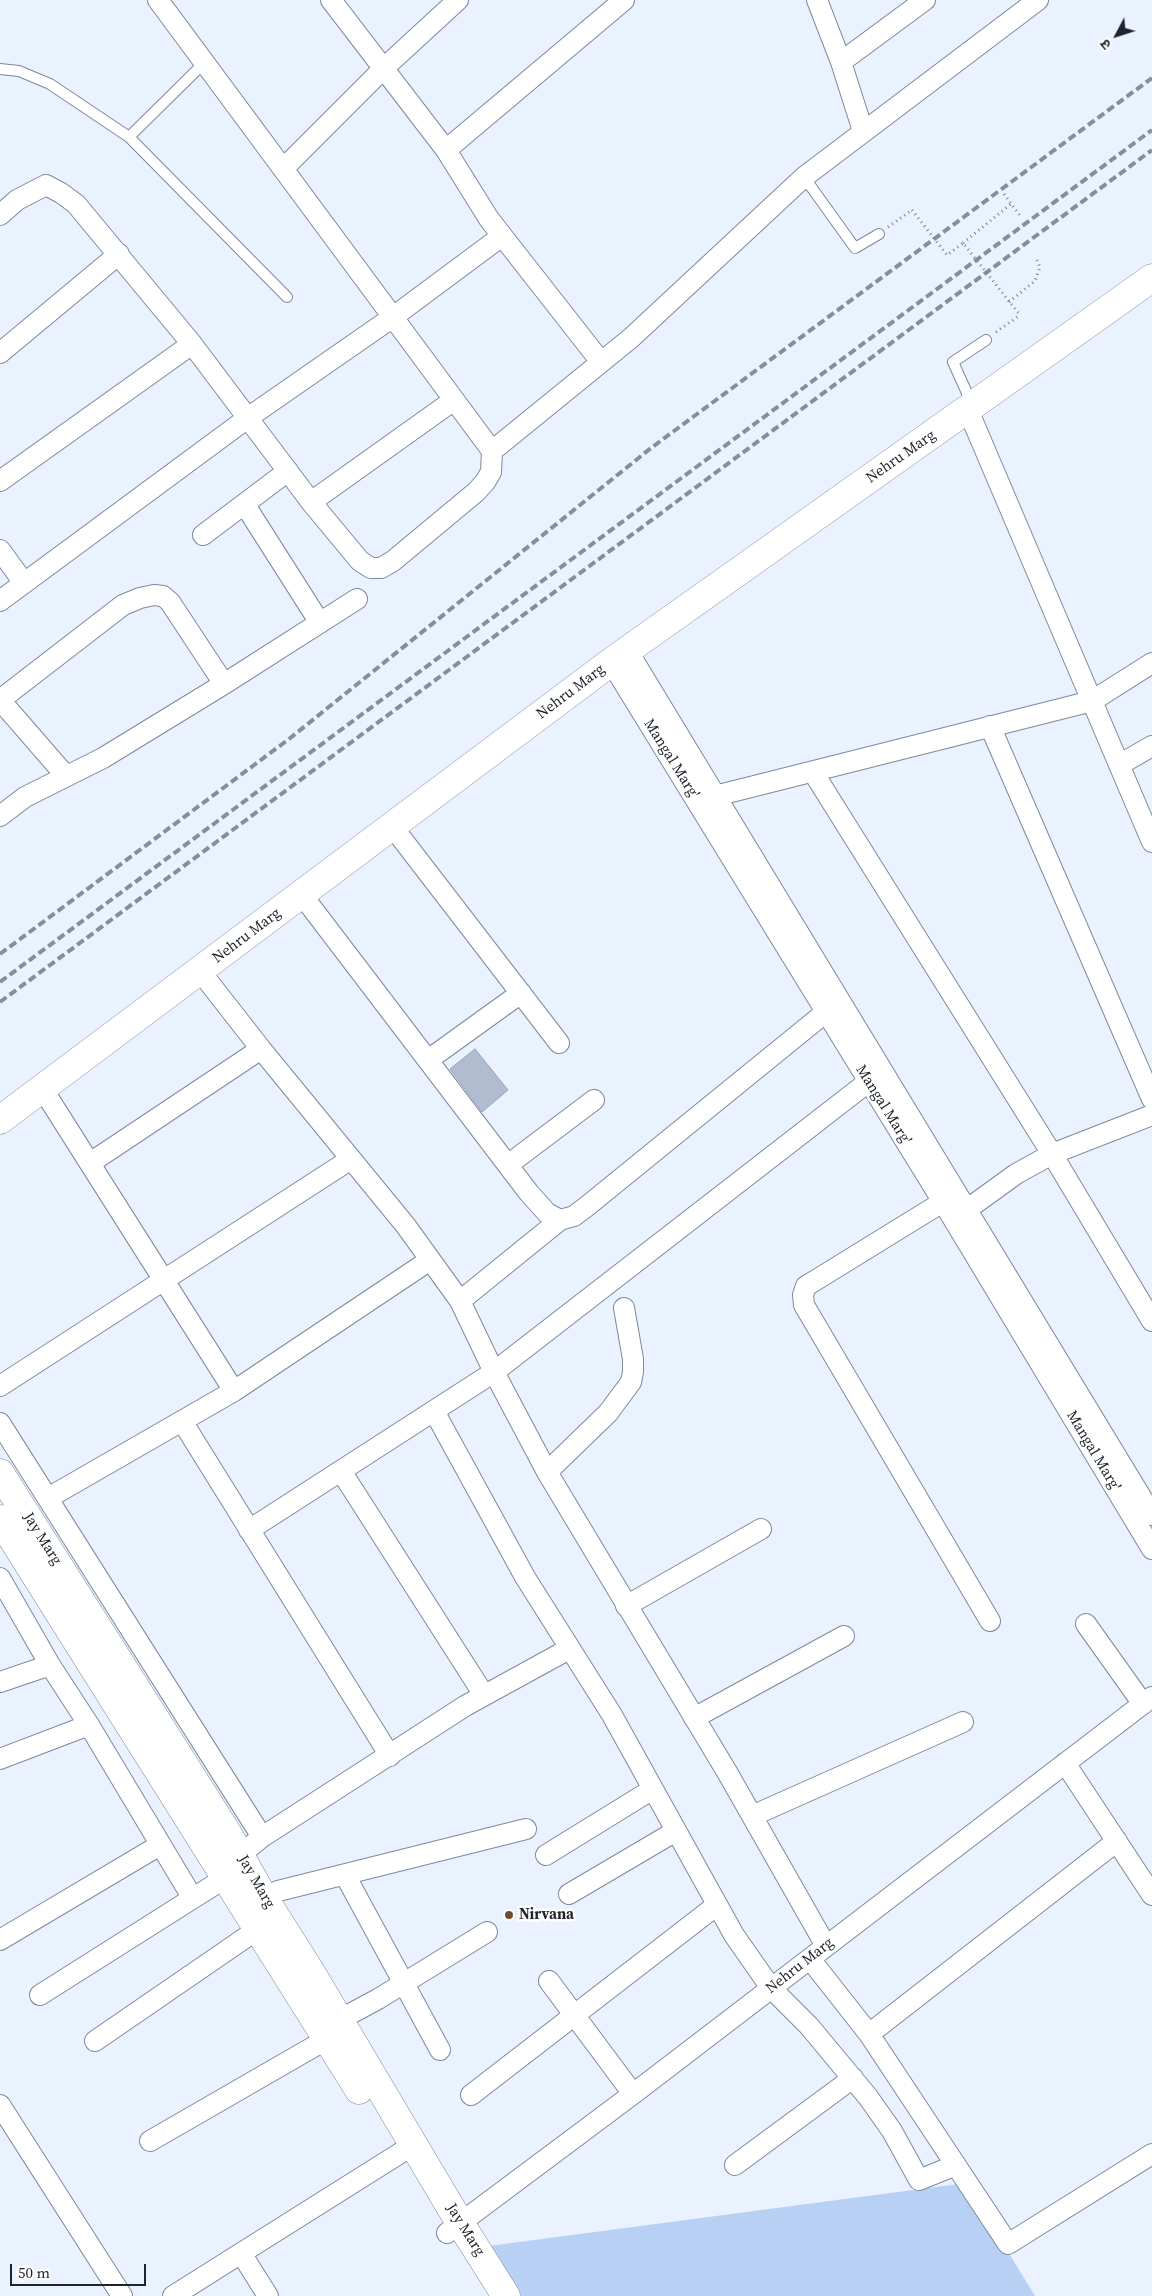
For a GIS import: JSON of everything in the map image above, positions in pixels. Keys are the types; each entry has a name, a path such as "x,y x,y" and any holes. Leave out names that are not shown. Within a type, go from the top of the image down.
{"main road":[{"name":"Nehru Marg","path":"0,1120 619,656 1152,278"},
{"name":"Jay Marg","path":"0,1473 226,1846 225,1878 258,1929 333,2030"},
{"name":"Jay Marg","path":"0,1519 264,1898 333,2030 454,2228 486,2296"},
{"name":"Jay Marg","path":"454,2228 506,2296"}],"street":[{"path":"0,215 17,200 46,185 61,192 76,204 192,344 312,502 360,561 371,568 381,568 393,561 476,492 491,472 492,451 158,0"},
{"path":"331,0 446,150 489,219 601,362"},
{"path":"283,169 384,68 458,0"},
{"path":"446,150 624,0"},
{"path":"817,0 863,131"},
{"path":"840,62 925,0"},
{"path":"492,451 631,338 804,178 863,131 1038,0"},
{"path":"0,601 248,417 393,317 502,236"},
{"path":"0,354 119,254"},
{"path":"0,481 192,344"},
{"path":"312,502 454,400"},
{"path":"968,410 1152,842"},
{"path":"203,535 288,471"},
{"path":"245,504 320,623"},
{"path":"0,550 24,583"},
{"path":"66,776 4,711 0,700 123,605 140,598 154,595 163,596 170,602 224,684"},
{"path":"0,816 25,797 103,758 358,599"},
{"path":"619,656 715,796 956,1206 1152,1515"},
{"name":"Mangal Marg'","path":"619,656 868,1082 956,1206 1152,1549"},
{"path":"715,796 1092,701 1152,663"},
{"path":"990,726 1152,1100"},
{"path":"1119,765 1152,746"},
{"path":"813,772 1052,1154 1152,1321"},
{"path":"392,826 559,1043"},
{"path":"302,895 547,1213 560,1220"},
{"path":"200,971 351,1159 460,1301 494,1372 547,1472 752,1816 826,1946"},
{"path":"428,1060 521,993"},
{"path":"460,1301 560,1220 574,1216 586,1207 826,1012"},
{"path":"90,1163 261,1049"},
{"path":"249,1530 494,1372 868,1082"},
{"path":"42,1088 234,1391"},
{"path":"509,1164 594,1100"},
{"path":"990,1621 804,1305 803,1295 806,1286 1052,1154 1152,1115"},
{"path":"0,1386 351,1159"},
{"path":"48,1498 234,1391 430,1260"},
{"path":"547,1472 608,1413 631,1382 633,1359 624,1308"},
{"path":"434,1411 525,1577 612,1715 734,1935 771,1988 809,2026 852,2078 892,2131 919,2180 956,2165"},
{"path":"182,1421 390,1756"},
{"path":"0,1423 233,1794 262,1837"},
{"path":"341,1471 484,1695"},
{"path":"626,1606 761,1529"},
{"path":"0,1578 50,1665 90,1725 192,1898"},
{"path":"1086,1624 1147,1700"},
{"path":"694,1718 844,1636"},
{"path":"226,1846 262,1837 484,1695 570,1649"},
{"path":"0,1682 50,1665"},
{"name":"Nehru Marg","path":"454,2228 633,2094 1147,1700"},
{"path":"752,1816 963,1722"},
{"path":"0,1759 90,1725"},
{"path":"1066,1763 1152,1895"},
{"path":"546,1855 653,1789"},
{"path":"264,1898 278,1891 526,1830"},
{"path":"569,1894 676,1831"},
{"path":"869,2034 1117,1841"},
{"path":"0,1940 160,1844"},
{"path":"345,1875 440,2050"},
{"path":"40,1995 225,1878"},
{"path":"471,2095 717,1906"},
{"path":"95,2041 258,1929"},
{"path":"150,2141 333,2030 486,1932"},
{"path":"810,1958 869,2034 1008,2244 1152,2154"},
{"path":"550,1981 633,2094"},
{"path":"735,2165 852,2078"},
{"path":"0,2105 122,2296"},
{"path":"173,2296 406,2149"},
{"path":"241,2253 268,2296"}],"lane":[{"path":"129,137 204,63"},
{"path":"0,69 20,71 50,84 129,137 288,297"},
{"path":"804,178 855,248 879,234"},
{"path":"968,410 967,392 953,362 986,340"}],"path":[{"path":"1004,194 1021,217"},
{"path":"879,234 912,210 947,255 1011,204"},
{"path":"963,243 1020,315 986,340"},
{"path":"1009,302 1035,281 1040,267 1037,260"}],"shaded area":[{"path":"966,2183 1035,2296 521,2296 489,2246"}],"building":[{"path":"475,1049 508,1090 482,1112 450,1069"}],"railway":[{"path":"0,954 289,739 651,448 1152,78"},
{"path":"0,982 1152,130"},
{"path":"0,1002 1152,150"}],"place":[{"name":"Nirvana","path":"509,1915"}]}
